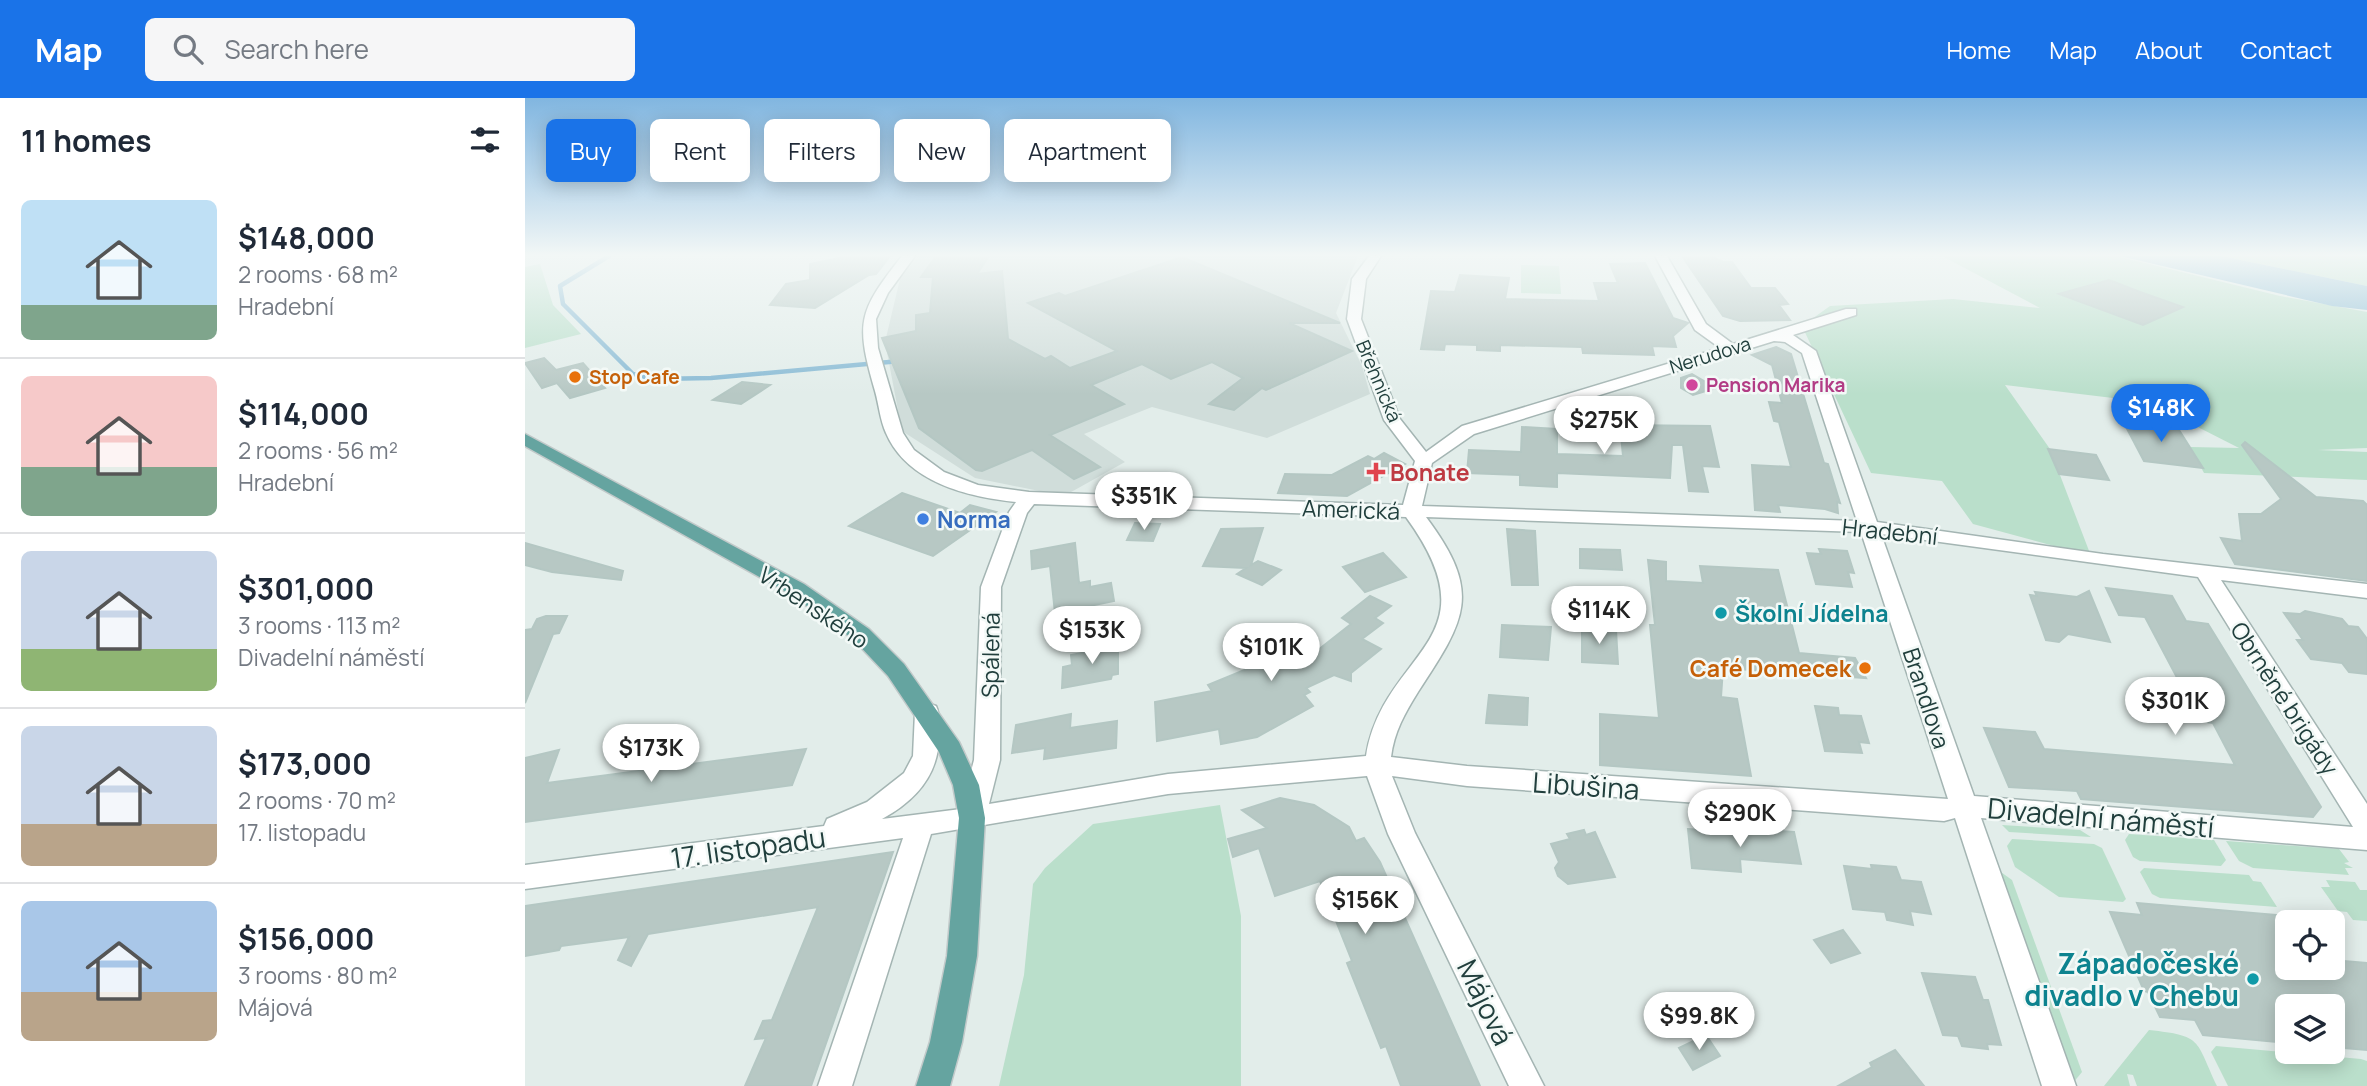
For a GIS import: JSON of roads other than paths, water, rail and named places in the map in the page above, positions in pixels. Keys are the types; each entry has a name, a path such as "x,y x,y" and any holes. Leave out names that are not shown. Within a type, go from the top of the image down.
{"main road":[{"name":"Vrbenského","path":"525,439 797,589 860,634 896,670 927,712 950,749 966,785 972,818 962,956 946,1042 933,1086"}],"street":[{"name":"Americká","path":"875,302 867,338 898,441 911,456 933,473 966,488 1028,498 1411,510 1431,536 1453,578 1455,599 1437,647 1396,707 1383,734 1378,765"},
{"name":"Břehnická","path":"1356,302 1354,319 1392,420 1424,461"},
{"path":"1686,302 1700,327 1730,348"},
{"name":"Nerudova","path":"1424,461 1468,430 1851,312"},
{"name":"Brandlova","path":"1772,336 1789,338 1809,351 1962,806"},
{"path":"1411,510 1424,461"},
{"name":"Spálená","path":"972,818 987,761 991,587 1018,512 1028,498"},
{"name":"Hradební","path":"1411,510 1870,527 2103,560 2367,591"},
{"name":"Obrněné brigády","path":"2204,570 2367,826"},
{"path":"792,841 863,817 901,791 918,773 926,757 927,712"},
{"path":"972,818 1168,785 1378,765"},
{"name":"Libušina","path":"1378,765 1527,781 1944,810 1962,806"},
{"name":"Májová","path":"1378,765 1386,796 1402,834 1527,1086"},
{"name":"Divadelní náměstí","path":"2059,1086 1962,806 2367,839"},
{"name":"17. listopadu","path":"525,877 972,818"},
{"path":"835,1086 921,824"}],"water":[{"path":"2315,302 2367,302 2367,310"}],"waterway":[{"path":"563,302 633,374 654,379 711,378 900,361"}],"place":[{"name":"Stop Cafe","path":"575,377"},
{"name":"Pension Marika","path":"1692,385"},
{"name":"Bonate","path":"1376,472"},
{"name":"Norma","path":"923,519"},
{"name":"Školní Jídelna","path":"1721,613"},
{"name":"Café Domecek","path":"1865,668"},
{"name":"Západočeské divadlo v Chebu","path":"2253,979"}]}
